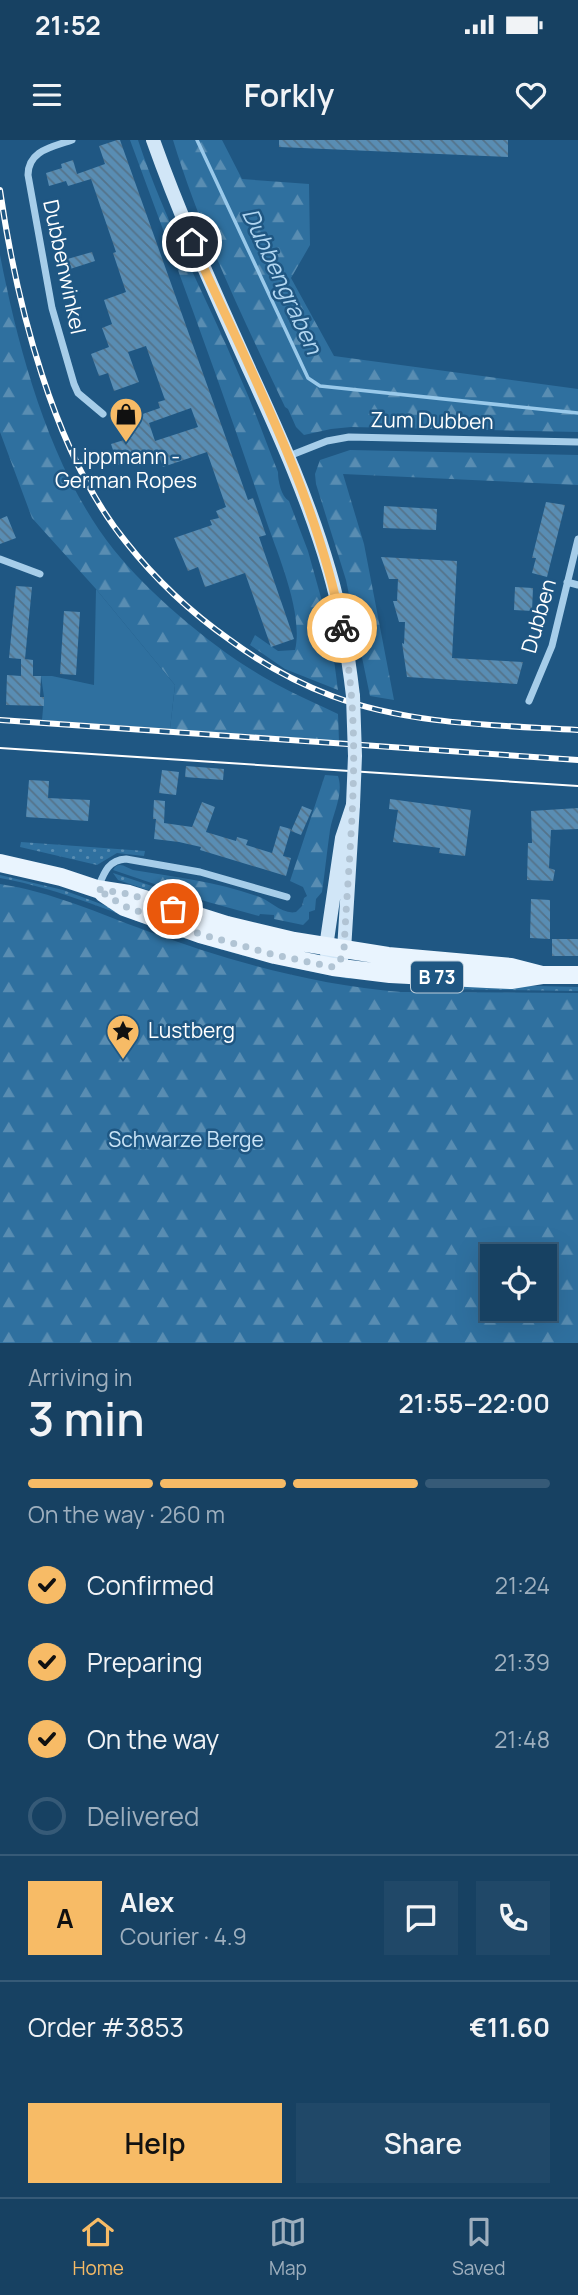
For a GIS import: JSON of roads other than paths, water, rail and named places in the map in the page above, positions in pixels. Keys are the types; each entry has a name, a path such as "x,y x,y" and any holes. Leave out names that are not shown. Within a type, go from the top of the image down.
{"main road":[{"path":"153,140 192,242 289,456 329,570 348,657 353,696 353,805 344,950 340,961 333,967 326,947 342,838 353,805"},
{"name":"B 73","path":"0,863 51,874 97,889 129,894 227,925 326,947 428,961 511,967 541,975"},
{"name":"B 73","path":"97,889 124,906 200,934 275,955 333,967 390,974 477,979 511,980 541,975 578,975"}],"street":[{"name":"Dubbenwinkel","path":"72,140 40,152 30,162 28,175 52,308 74,384 87,402 103,414"},
{"name":"Zum Dubben","path":"289,456 327,441 349,437 578,442"},
{"name":"Dubben","path":"529,701 552,646 578,540"},
{"path":"0,559 40,573"},
{"path":"567,582 578,585"},
{"path":"97,889 108,866 125,859 201,872 287,897"}],"waterway":[{"name":"Dubbengraben","path":"197,140 308,378 320,386 578,413"}],"tram line":[{"path":"0,748 578,786"}],"railway":[{"path":"0,190 16,280 28,327 42,375 78,466 126,542 174,595 215,629 254,656 292,678 332,696 362,706 422,718 485,725 578,730"},
{"path":"0,720 578,760"}],"place":[{"name":"Lippmann - German Ropes","path":"126,444"},
{"name":"Lustberg","path":"123,1061"}],"park label":[{"name":"Schwarze Berge","path":"186,1140"}]}
